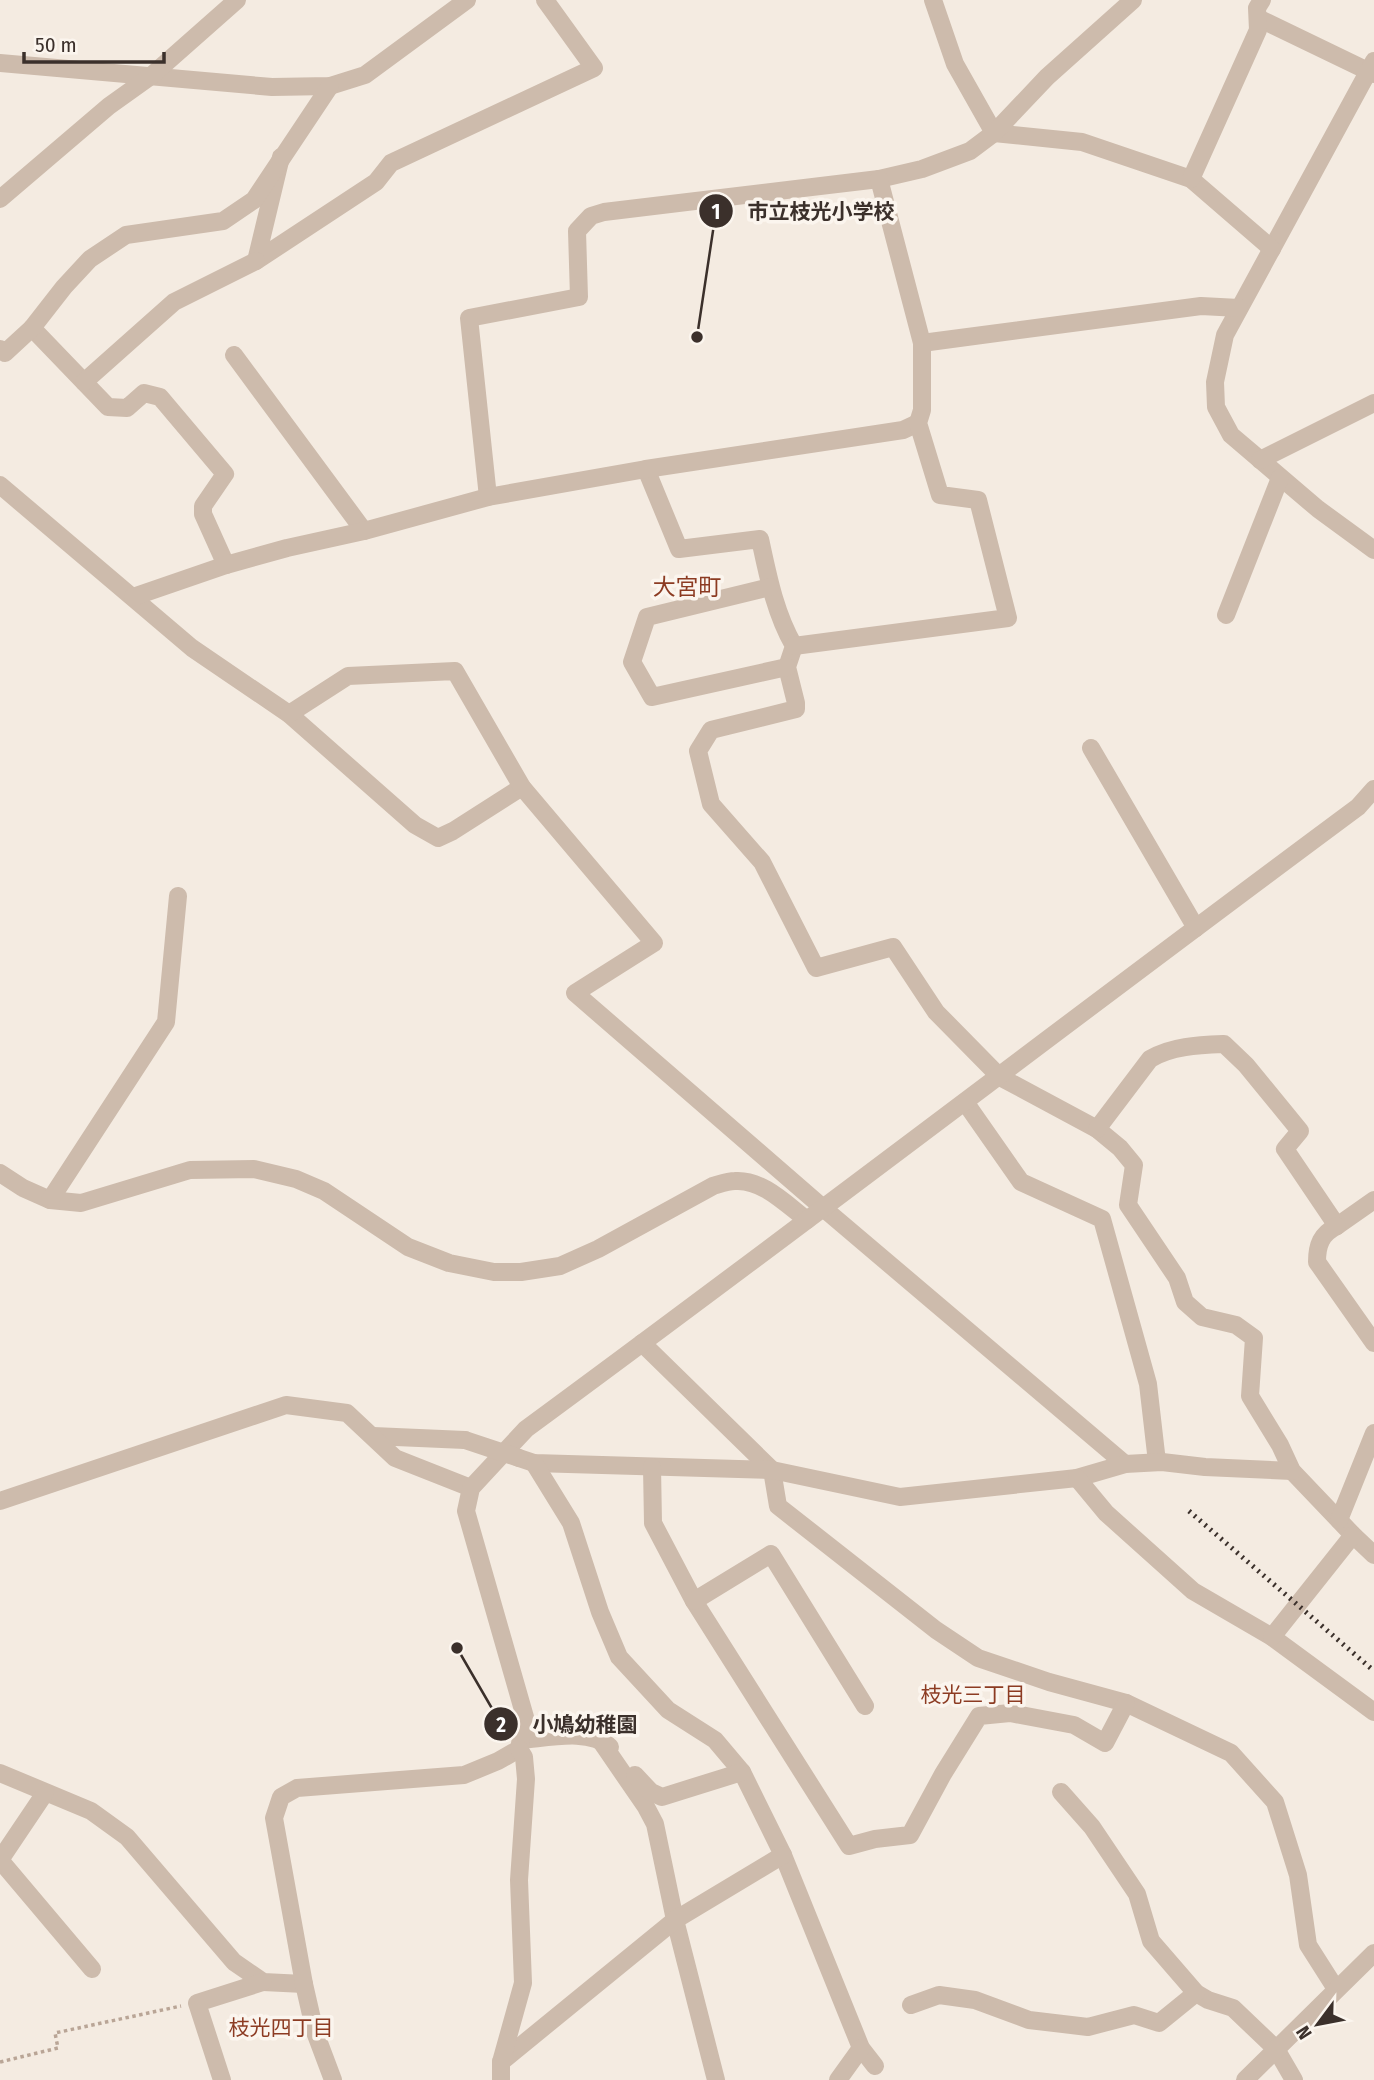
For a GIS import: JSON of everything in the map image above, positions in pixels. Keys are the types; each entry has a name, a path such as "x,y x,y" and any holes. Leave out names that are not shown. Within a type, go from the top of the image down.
{"street":[{"path":"0,199 109,106 151,76 237,0"},
{"path":"0,63 272,87 330,86 365,75 467,0"},
{"path":"84,382 174,302 256,261 376,182 391,163 594,68 545,0"},
{"path":"933,0 955,64 994,134"},
{"path":"488,497 469,318 579,297 577,231 591,216 604,212 879,178 922,169 970,151 994,134 1047,77 1133,0"},
{"path":"1191,179 1258,30 1257,8 1262,0"},
{"path":"1258,18 1372,69 1225,335 1215,382 1216,407 1231,435 1318,509 1374,550"},
{"path":"0,349 5,353 32,328 64,287 90,260 126,235 223,221 254,200 330,86"},
{"path":"994,134 1082,142 1191,179 1272,249"},
{"path":"256,261 281,157"},
{"path":"794,646 1008,618 978,500 940,495 918,423 922,410 922,343 879,178"},
{"path":"922,343 1201,306 1239,308"},
{"path":"32,328 108,407 127,408 144,393 160,397 225,474 203,506 203,514 226,565"},
{"path":"234,355 364,531"},
{"path":"1260,460 1374,403"},
{"path":"133,597 226,565 488,497 646,469 903,430 918,423"},
{"path":"646,469 679,549 760,539 770,587 783,627 794,646"},
{"path":"1226,615 1280,478"},
{"path":"0,485 192,648 289,714 415,825 438,838 522,787"},
{"path":"770,587 647,617 632,662 652,697 786,667"},
{"path":"794,646 786,667 796,709 711,730 698,751 711,804 762,862 816,968 893,947 936,1012 1000,1077 1097,1129 1120,1148 1134,1165 1128,1205 1177,1278 1185,1303 1202,1317 1236,1325 1254,1338 1250,1396 1280,1445 1292,1471 1374,1555"},
{"path":"289,714 348,676 455,671 522,787 654,943 575,993 1125,1464"},
{"path":"1091,748 1195,928"},
{"path":"501,2071 523,1983 519,1880 526,1779 521,1745 525,1717 466,1511 471,1488 526,1429 1358,807 1374,789"},
{"path":"50,1200 166,1022 178,896"},
{"path":"1097,1129 1150,1059 1162,1051 1224,1044 1246,1065 1300,1131 1285,1149 1337,1226"},
{"path":"965,1102 1021,1182 1102,1219 1148,1384 1157,1462"},
{"path":"0,1173 23,1188 50,1200 81,1203 190,1170 254,1170 296,1179 324,1191 408,1247 449,1263 494,1272 520,1272 560,1266 598,1249 713,1186 734,1181 752,1183 775,1195 807,1220"},
{"path":"1374,1200 1327,1231 1317,1246 1317,1262 1374,1343"},
{"path":"642,1343 772,1470 778,1506 936,1630 978,1658 1049,1682 1126,1703 1231,1753 1275,1802 1298,1875 1308,1945 1336,1989"},
{"path":"0,1501 286,1405 347,1413 396,1458 471,1488"},
{"path":"1339,1520 1370,1461 1374,1433"},
{"path":"373,1436 466,1440 527,1461 772,1470 900,1497 1077,1478 1125,1464 1157,1462 1292,1471"},
{"path":"527,1461 571,1523 600,1612 619,1657 668,1710 715,1740 742,1772 783,1855 861,2048 875,2066"},
{"path":"652,1467 653,1523 694,1601 849,1846 910,1835 979,1716 1010,1713 1074,1725 1105,1743 1126,1703"},
{"path":"1077,1478 1106,1513 1192,1591 1272,1637 1374,1712"},
{"path":"1272,1637 1353,1535"},
{"path":"694,1601 771,1554 865,1706"},
{"path":"332,2080 304,1984 274,1818 281,1797 297,1788 464,1775 498,1761 521,1745 585,1735 606,1743 651,1792 662,1797 742,1772"},
{"path":"600,1741 655,1824 716,2080"},
{"path":"0,1773 91,1811 127,1837 234,1962 263,1982"},
{"path":"1061,1792 1092,1827 1137,1894 1150,1941 1196,1993 1233,2008 1276,2049 1294,2080"},
{"path":"45,1793 0,1860 92,1969"},
{"path":"501,2071 676,1920 783,1855"},
{"path":"1245,2080 1374,1953"},
{"path":"222,2080 197,2003 263,1982 304,1984"},
{"path":"911,2005 939,1995 975,2000 1029,2020 1088,2027 1135,2015 1159,2023 1196,1993"},
{"path":"838,2080 861,2048"}],"path":[{"path":"0,2062 58,2048 55,2033 197,2003"}],"railway":[{"path":"1189,1511 1374,1671"}],"place":[{"name":"市立枝光小学校","path":"697,337"},
{"name":"小鳩幼稚園","path":"457,1648"}],"district":[{"name":"大宮町","path":"687,587"},
{"name":"枝光三丁目","path":"973,1695"},
{"name":"枝光四丁目","path":"281,2028"}]}
